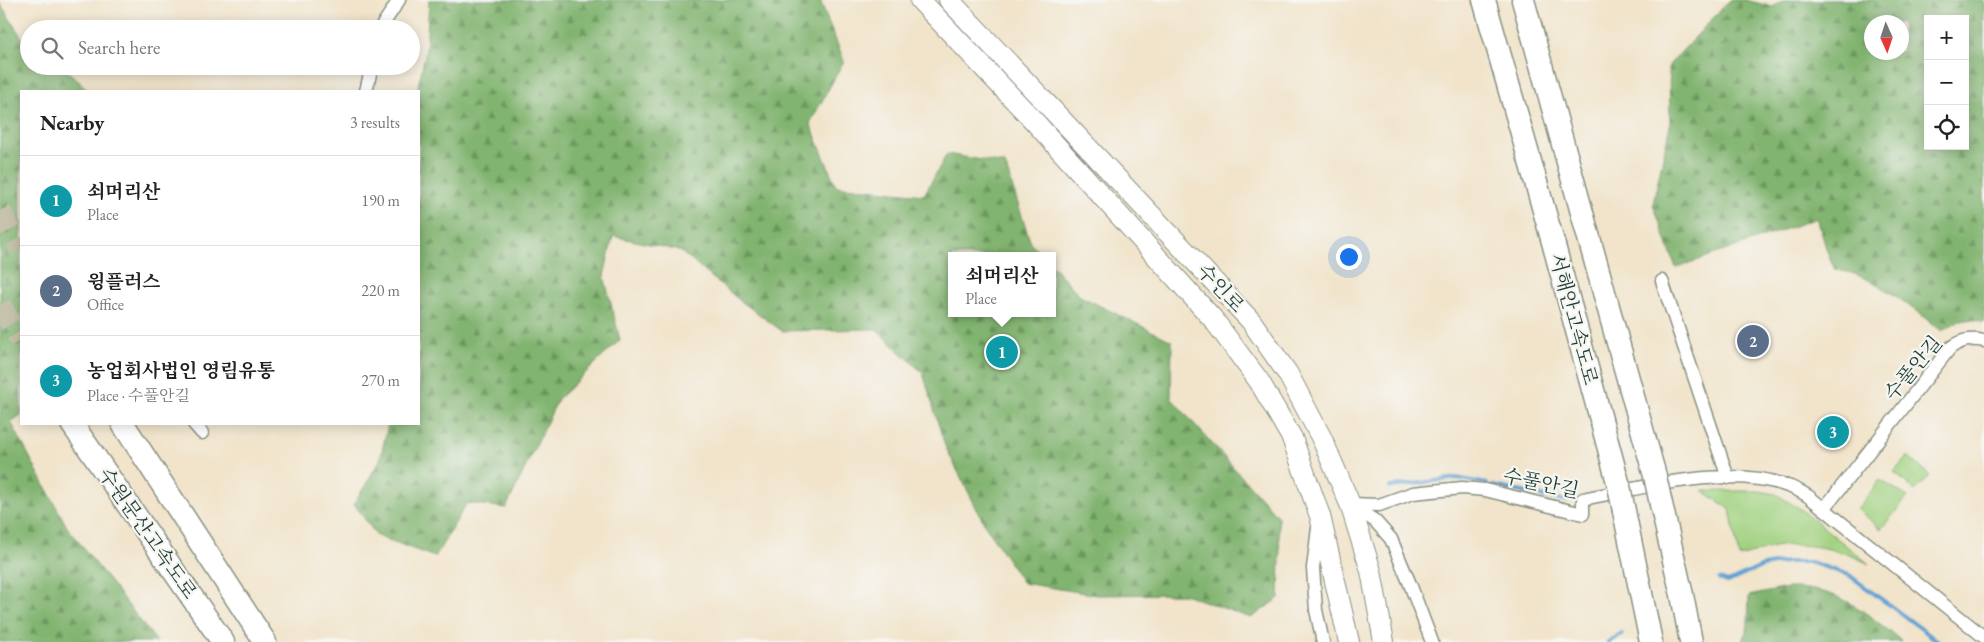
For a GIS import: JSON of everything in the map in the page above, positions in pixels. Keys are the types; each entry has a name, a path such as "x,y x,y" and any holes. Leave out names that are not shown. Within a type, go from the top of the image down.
{"highway":[{"name":"서해안고속도로","path":"1484,0 1553,242 1619,486 1651,642"},
{"name":"서해안고속도로","path":"1523,0 1655,476 1691,642"},
{"name":"수원문산고속도로","path":"73,425 223,642"},
{"name":"수원문산고속도로","path":"124,425 264,642"}],"main road":[{"name":"수인로","path":"920,0 1034,121 1213,319 1259,381 1292,438 1320,516 1350,642"},
{"name":"수인로","path":"950,0 1251,320 1288,374 1322,439 1350,504 1372,571 1384,642"}],"street":[{"path":"386,20 399,0"},
{"path":"366,90 370,75"},
{"path":"1662,280 1728,478"},
{"name":"수풀안길","path":"1824,509 1950,348 1958,342 1972,338 1984,341"},
{"name":"수풀안길","path":"1350,504 1379,505 1413,493 1462,488 1485,490 1584,514 1583,498 1700,478 1774,481 1799,490 1984,637"},
{"path":"1350,504 1375,521 1391,539 1432,642"},
{"path":"1320,516 1313,568 1316,610 1323,642"}],"green space":[{"path":"429,0 820,0 844,61 810,123 836,186 924,195 947,154 1005,164 1031,244 1039,252 948,252 948,317 1056,317 1056,269 1080,296 1172,341 1171,398 1278,517 1280,555 1279,598 1251,618 1184,594 1097,595 1023,583 985,525 945,446 923,373 876,329 782,331 738,299 680,251 613,236 604,276 620,340 558,399 506,508 467,503 435,557 377,536 354,504 380,460 388,425 420,425 420,90 417,90 426,50"},
{"path":"1730,0 1746,0 1773,7 1784,0 1984,0 1984,323 1967,320 1942,331 1892,293 1863,277 1835,270 1817,218 1676,268 1653,204 1670,125 1669,65"},
{"path":"0,3 20,35 20,75 72,75 88,90 20,90 20,416 11,422 67,527 157,642 0,642"},
{"path":"1908,456 1930,476 1915,491 1894,472"},
{"path":"1880,480 1908,497 1881,529 1857,509"},
{"path":"1703,491 1759,491 1776,494 1802,510 1869,564 1837,551 1802,545 1775,547 1739,557 1730,509"},
{"path":"1787,588 1806,589 1836,596 1863,611 1903,642 1743,642 1748,625 1749,596"}],"waterway":[{"path":"1390,487 1457,478 1487,484"},
{"path":"1493,486 1567,501"},
{"path":"1719,579 1728,582 1763,566 1786,562 1810,562 1849,575 1939,642"},
{"path":"1608,642 1622,634"}],"tunnel":[{"path":"0,211 20,247"},
{"path":"0,305 20,338"}],"place":[{"name":"윙플러스","path":"1753,341"},
{"name":"쇠머리산","path":"1002,352"},
{"name":"농업회사법인 영림유통","path":"1833,432"}]}
